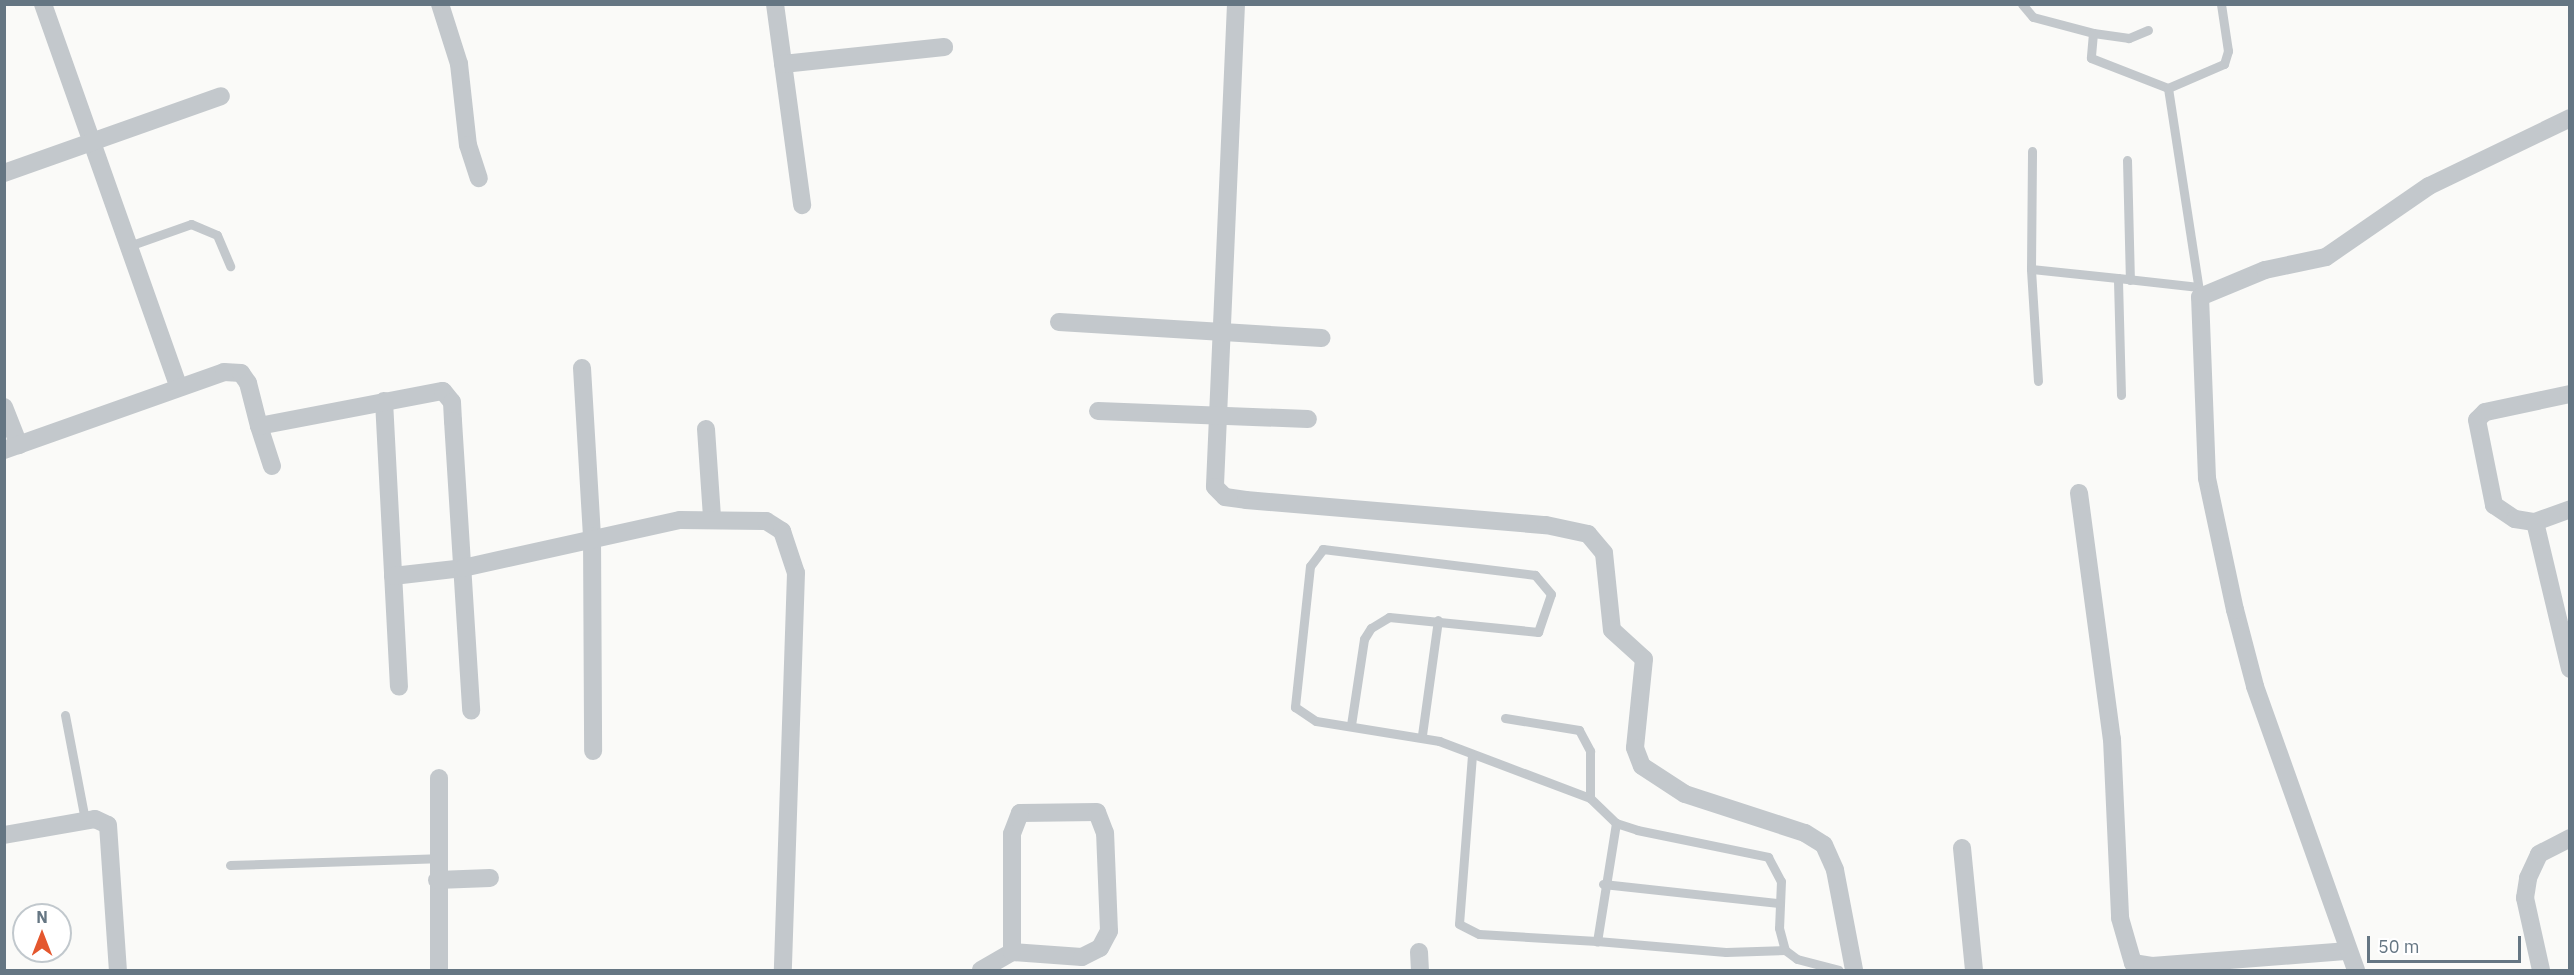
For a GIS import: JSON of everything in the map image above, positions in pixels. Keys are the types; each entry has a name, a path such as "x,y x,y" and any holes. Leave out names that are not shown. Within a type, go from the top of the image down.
{"street":[{"path":"43,4 178,386"},
{"path":"440,4 459,64 468,145 479,178"},
{"path":"775,4 802,205"},
{"path":"1236,4 1218,417 1213,471 1215,487 1226,497 1546,525 1588,534 1604,553 1612,630 1644,659 1635,748 1642,766 1685,794 1805,833 1824,845 1835,870 1854,970"},
{"path":"783,64 944,47"},
{"path":"4,172 221,96"},
{"path":"2356,970 2255,686 2235,610 2207,478 2199,292 2265,270 2326,258 2429,186 2570,118"},
{"path":"1059,322 1322,338"},
{"path":"582,368 592,536 593,751"},
{"path":"4,407 12,448 178,386 241,373 272,466"},
{"path":"259,426 432,390 443,391 452,402 471,710"},
{"path":"2570,394 2484,412 2477,420 2494,505 2515,519 2535,522 2570,509"},
{"path":"384,401 399,687"},
{"path":"1098,411 1308,419"},
{"path":"706,429 712,518"},
{"path":"2079,493 2112,739 2120,918 2133,963 2152,966 2348,951"},
{"path":"393,576 463,568 592,536 712,518 766,521 782,531 796,573 783,970"},
{"path":"2535,522 2563,602 2570,669"},
{"path":"439,778 437,858 439,970"},
{"path":"981,970 1012,952 1082,957 1100,948 1109,931 1104,827 1097,812 1020,813 1012,834 1012,952"},
{"path":"4,835 85,820 108,825 118,970"},
{"path":"2541,970 2525,898 2528,878 2539,854 2570,838"},
{"path":"1962,848 1974,970"},
{"path":"437,880 490,878"},
{"path":"1419,952 1420,970"}],"lane":[{"path":"2022,4 2032,17 2093,33 2129,38 2148,30"},
{"path":"2093,33 2091,58 2099,64 2168,88 2224,64 2228,51 2221,4"},
{"path":"2031,269 2118,278 2199,292 2168,88"},
{"path":"2032,151 2031,269 2037,381"},
{"path":"2127,160 2130,280"},
{"path":"129,246 191,224 217,235 230,266"},
{"path":"2118,278 2121,395"},
{"path":"1351,725 1364,639 1371,628 1389,617 1438,620 1538,632 1551,594 1535,575 1332,549 1314,555 1295,707 1316,721 1422,735 1590,798 1616,823 1768,857 1781,881 1779,903 1785,950"},
{"path":"1422,735 1438,620"},
{"path":"65,715 85,820"},
{"path":"1505,718 1580,730 1590,751 1590,798"},
{"path":"1472,755 1459,924 1479,934 1726,952 1785,950 1797,959 1839,970"},
{"path":"1597,942 1603,884 1616,823"},
{"path":"230,865 437,858"},
{"path":"1603,884 1779,903"}]}
